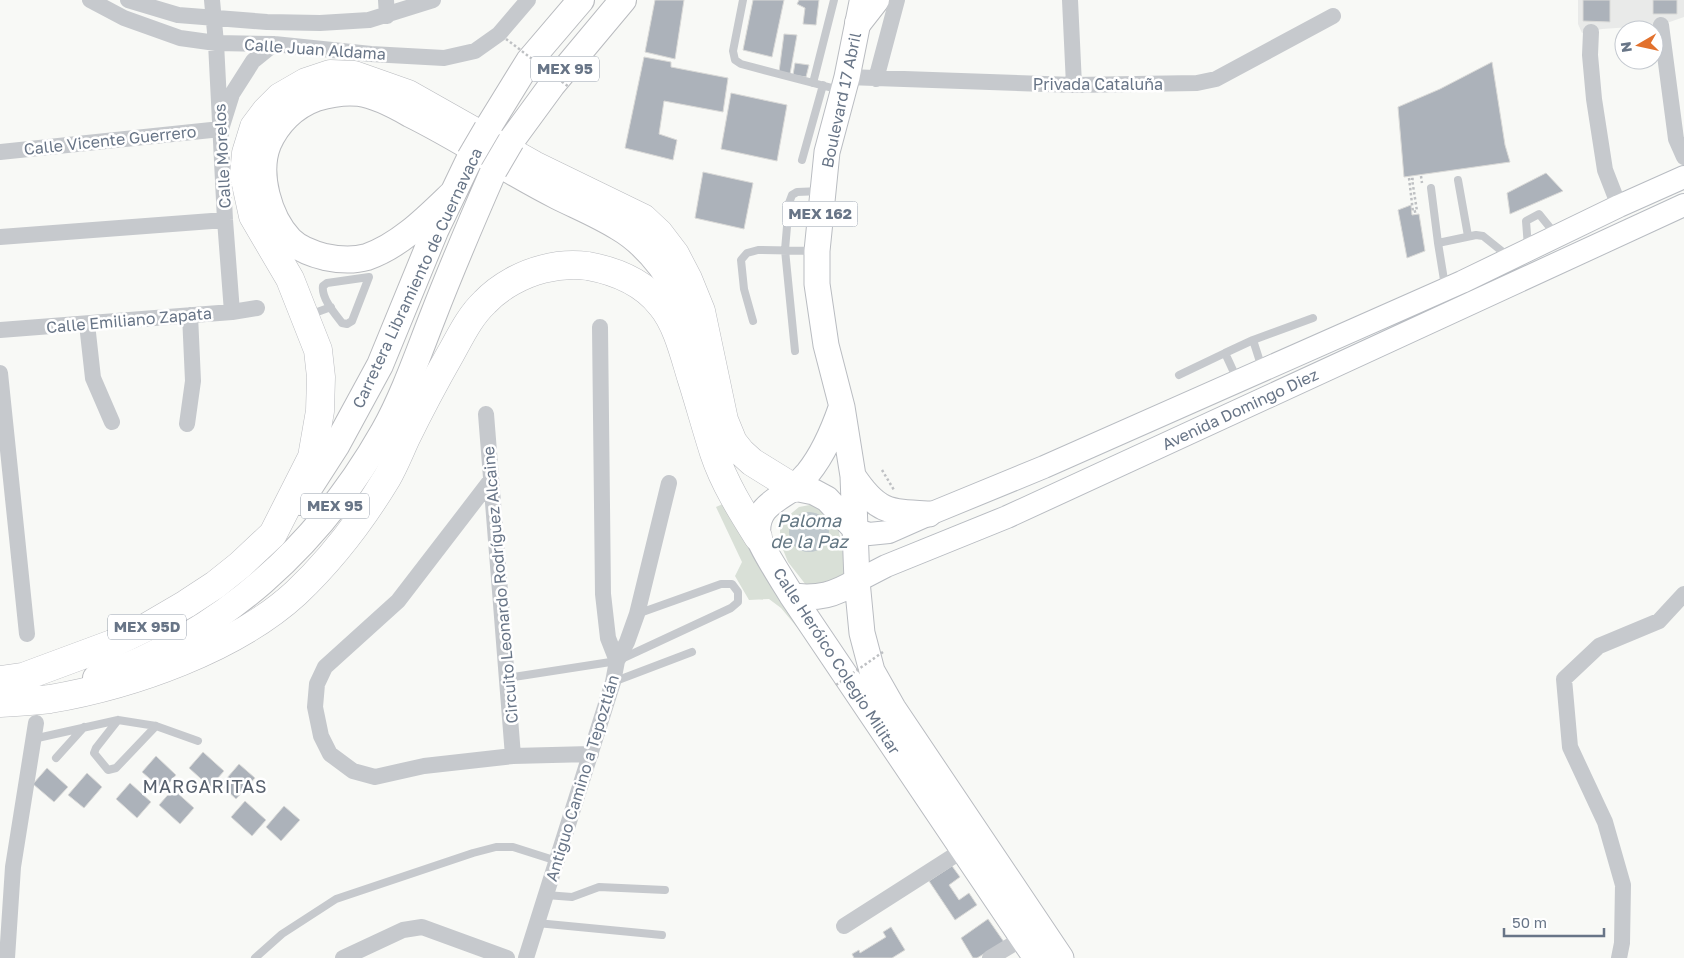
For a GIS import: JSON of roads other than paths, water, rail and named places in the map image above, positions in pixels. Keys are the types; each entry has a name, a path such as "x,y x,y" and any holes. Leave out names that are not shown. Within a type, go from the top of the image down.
{"highway":[{"name":"Carretera Libramiento de Cuernavaca","path":"274,534 319,474 380,365 435,231 470,158 529,61 581,0"},
{"name":"Carretera Libramiento de Cuernavaca","path":"24,717 162,650 229,609 255,589 313,532 334,507 360,470 385,429 406,385 453,265 494,170 511,142 552,85 624,0"},
{"path":"860,12 876,0"},
{"path":"274,534 312,457 320,411 321,377 318,350 290,279 253,216 244,175 246,153 254,127 280,97 306,82 330,74 354,75 408,94 534,165 643,218 659,233 680,262 701,311 724,420 733,442 752,462 794,488"},
{"path":"453,193 424,221 394,243 368,266 341,261 312,254 291,241 276,221 265,192 265,154 269,143 285,117 304,102 324,95 344,92 360,93 397,107 433,125 527,181 619,227 640,243 660,264 676,291 687,317 691,344 693,383"},
{"path":"24,717 76,694 131,680 185,660 228,639 269,615 296,593 346,539 388,476 429,391 467,324 486,301 508,284 529,272 557,266 580,265 617,274 637,283 661,305 680,338 715,456 733,496 758,538"},
{"name":"MEX 95D","path":"0,680 23,677 112,644 144,628 215,585 274,534"}],"main road":[{"name":"Boulevard 17 Abril","path":"855,529 854,476 842,406 826,345 818,284 816,251 827,152 838,84 860,12"},
{"name":"Avenida Domingo Diez","path":"855,529 869,534 889,532 995,488 1446,289 1684,177"},
{"name":"Avenida Domingo Diez","path":"792,596 804,598 824,597 835,593 886,566 1007,517 1681,208"},
{"path":"758,538 759,521 763,510 770,503 794,488 808,472 830,440 842,406"},
{"path":"854,476 863,491 873,502 882,507 907,513 929,514"},
{"path":"794,488 814,492 827,499 855,529"},
{"path":"995,488 996,496 1007,517"},
{"name":"Calle Heróico Colegio Militar","path":"855,529 862,633 872,671 893,708 1061,958"},
{"name":"Calle Heróico Colegio Militar","path":"758,538 792,596 1029,948"}],"street":[{"name":"Calle Juan Aldama","path":"90,0 124,18 180,38 216,44 274,44 444,58 475,51 498,34 528,0"},
{"path":"128,0 178,15 267,22 320,23 370,20 386,8 432,0"},
{"name":"Calle Morelos","path":"212,0 232,312"},
{"path":"876,79 898,0"},
{"path":"1070,0 1074,85"},
{"name":"Privada Cataluña","path":"838,84 876,79 1074,85 1197,83 1216,80 1333,16"},
{"path":"317,49 320,23"},
{"path":"1591,32 1590,55 1594,99 1604,170 1619,206"},
{"path":"1664,39 1678,103 1676,139 1684,157"},
{"path":"221,129 232,94 253,61 274,44"},
{"name":"Calle Vicente Guerrero","path":"0,152 221,129"},
{"path":"0,237 225,220"},
{"name":"Calle Emiliano Zapata","path":"0,330 232,312 257,308"},
{"path":"187,424 192,381 190,315"},
{"path":"87,324 93,378 112,422"},
{"name":"Antiguo Camino a Tepoztlán","path":"526,958 591,754 613,682 617,661 608,638 603,594 600,327"},
{"path":"0,373 7,507 27,634"},
{"name":"Circuito Leonardo Rodríguez Alcaine","path":"486,414 513,756"},
{"path":"491,480 398,601 325,667 317,684 315,707 321,736 330,754 353,772 375,777 424,766 513,756 591,754"},
{"path":"617,661 627,642 637,614 669,483"},
{"path":"1619,958 1622,943 1623,885 1606,822 1570,747 1564,679 1599,646 1659,620 1684,594"},
{"path":"8,958 24,717"},
{"path":"844,926 963,850"},
{"path":"343,958 403,930 422,927 507,958"},
{"path":"990,958 1029,948"}],"lane":[{"path":"743,0 733,51 735,60 741,64 813,83 838,84 802,160"},
{"path":"813,83 834,0"},
{"path":"1458,180 1468,236"},
{"path":"1431,188 1446,289"},
{"path":"795,351 785,250 789,202 792,194 798,192 823,191"},
{"path":"1438,243 1476,235 1483,236 1520,254"},
{"path":"753,321 744,289 741,260 746,253 752,251 785,250 816,251"},
{"path":"368,266 352,321 347,324 342,323 322,290 323,286 326,283 368,266"},
{"path":"305,316 331,307"},
{"path":"1179,375 1253,340 1313,318"},
{"path":"1253,340 1263,370"},
{"path":"1225,353 1238,381"},
{"path":"508,678 617,661 731,608 738,602 738,592 732,584 721,584 637,614"},
{"path":"613,682 692,652"},
{"path":"24,717 84,727 118,720 156,726 198,741"},
{"path":"118,720 94,753 108,770 116,768 156,726"},
{"path":"56,758 84,727"},
{"path":"255,958 282,934 336,899 473,852 496,847 513,847 557,861"},
{"path":"546,895 572,897 600,887 665,890"},
{"path":"537,923 662,934"}],"water":[{"name":"Paloma de la Paz","path":"809,512 823,518 829,532 823,546 809,552 795,546 789,532 795,518"}],"district":[{"name":"MARGARITAS","path":"205,787"}]}
